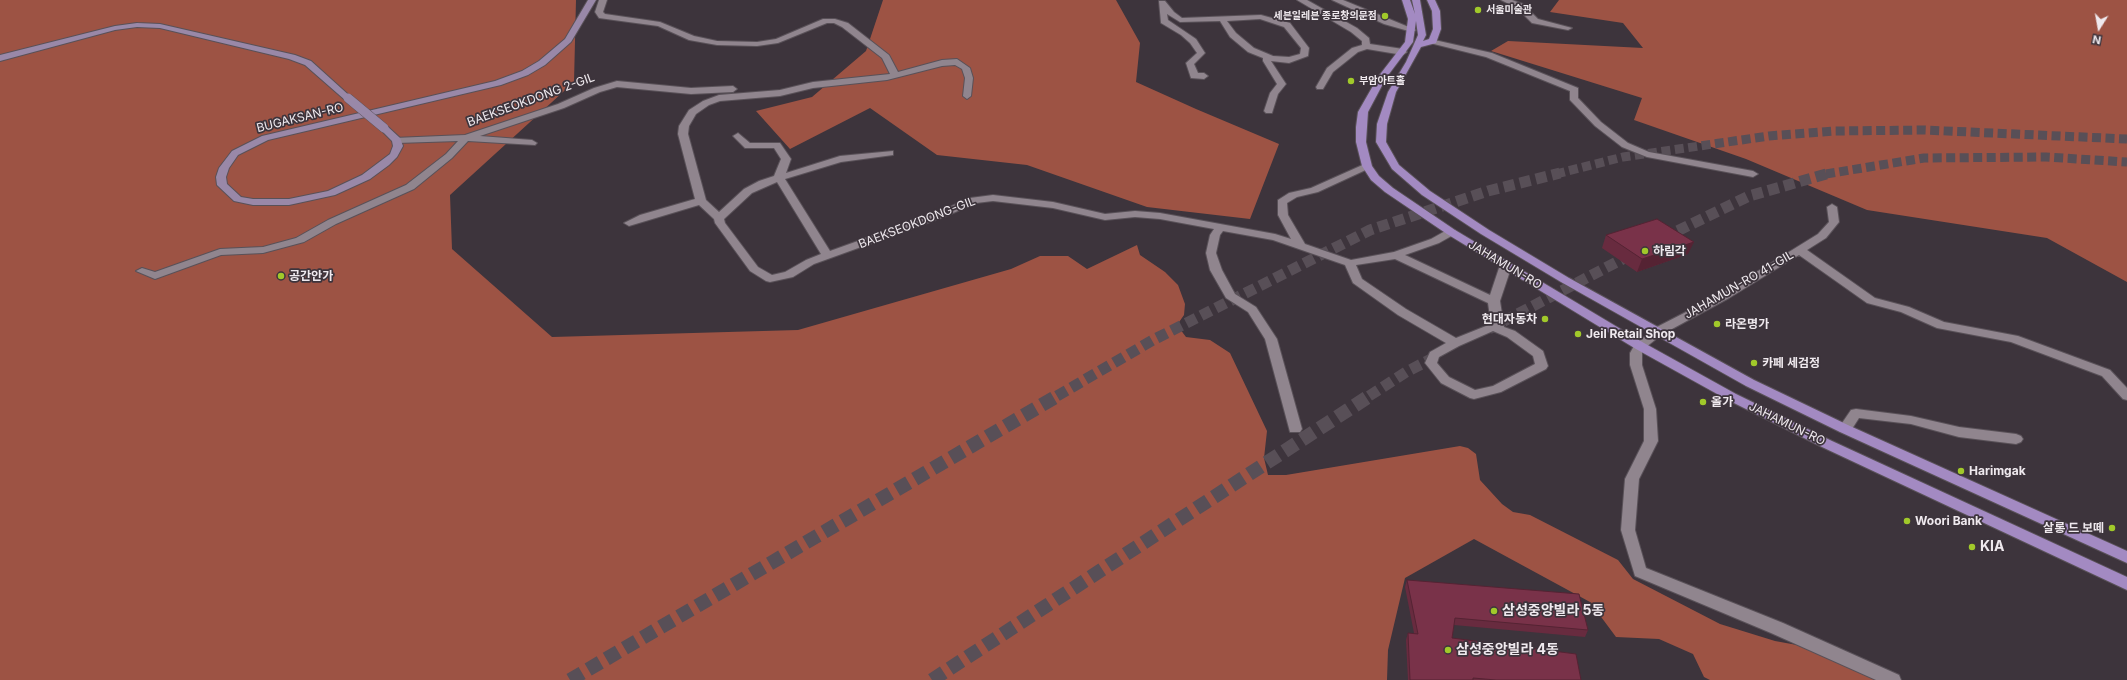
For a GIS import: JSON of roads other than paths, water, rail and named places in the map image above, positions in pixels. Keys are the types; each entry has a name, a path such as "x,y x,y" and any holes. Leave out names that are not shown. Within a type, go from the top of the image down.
{"main road":[{"path":"1397,0 1403,13 1412,25"},
{"path":"1406,0 1412,25"},
{"name":"JAHAMUN-RO","path":"1416,0 1422,35 1392,92 1382,124 1381,142 1395,167 1426,193 1485,232 1657,332 1750,383 1845,429 2127,557"},
{"path":"1418,45 1434,41 1437,29 1436,11 1432,0"},
{"name":"JAHAMUN-RO","path":"1412,25 1409,42 1403,52 1382,77 1363,112 1361,142 1367,166 1375,178 1389,190 1451,232 1506,266 1640,346 1732,397 1821,441 2127,584"}],"street":[{"name":"BUGAKSAN-RO","path":"0,58 115,28 137,25 160,26 292,57 308,64 348,98 384,128 397,140 398,146 394,155 377,170 357,183 316,198 289,202 253,202 238,199 222,185 221,177 224,168 235,153 265,138 498,83 534,68 557,51 568,40 592,0"},
{"path":"603,0 599,12 602,16 612,19 660,24 692,38 717,43 757,44 778,41 826,21 835,21 845,25 886,57 895,75"},
{"path":"1301,0 1354,30 1366,40 1366,46"},
{"path":"1336,0 1387,22 1412,25"},
{"path":"1505,0 1520,6 1535,21 1568,28"},
{"path":"1163,2 1171,14 1180,20 1222,19 1251,16 1273,20 1286,25 1297,36 1305,48 1304,56 1289,60 1267,56 1251,50 1242,44 1222,19"},
{"path":"1163,2 1164,21 1188,37 1201,53 1190,62 1194,76 1204,76"},
{"path":"1434,41 1495,57 1575,90 1573,98 1598,124 1625,145 1647,154 1753,174"},
{"path":"1320,87 1330,70 1338,61 1355,50 1366,46 1403,52"},
{"path":"1267,56 1267,61 1282,84 1274,93 1269,111"},
{"path":"629,223 644,217 701,201 683,134 684,126 692,112 706,103 719,98 780,93 821,84 895,75 942,63 957,62 966,68 969,78 967,96"},
{"name":"BAEKSEOKDONG 2-GIL","path":"142,272 155,276 220,252 263,250 300,240 332,222 410,187 450,156 466,138 561,106 597,90 617,84 692,91 798,89"},
{"path":"738,136 748,146 777,145 786,159 779,177"},
{"path":"397,140 466,138 532,142"},
{"path":"719,218 748,191 779,177 840,159 890,153"},
{"path":"1300,245 1283,215 1282,202 1293,195 1314,190 1367,166"},
{"path":"779,177 828,256"},
{"name":"BAEKSEOKDONG-GIL","path":"701,201 719,218 720,223 754,269 770,279 790,275 810,262 940,215 974,200 993,198 1053,205 1104,217 1135,214 1160,216 1275,237 1350,263 1396,255 1435,241 1451,232"},
{"name":"JAHAMUN-RO 41-GIL","path":"1640,346 1657,332 1725,296 1822,236 1834,222 1832,207"},
{"path":"1220,228 1215,235 1211,253 1216,270 1230,296 1252,310 1271,339 1295,429"},
{"name":"JAHAMUN-RO 41-GIL","path":"1800,250 1871,301 1905,309 1941,325 2014,339 2106,373 2127,396"},
{"path":"1396,255 1494,301"},
{"path":"1350,263 1357,281 1402,312 1456,343"},
{"path":"1498,329 1494,301 1506,266"},
{"path":"1493,327 1511,334 1539,354 1542,366 1497,389 1474,395 1445,380 1431,363 1434,355 1456,343 1493,327"},
{"path":"1640,346 1636,353 1636,365 1650,409 1651,441 1632,479 1628,530 1640,572 1777,628 1893,680"},
{"path":"1845,429 1856,413 1911,420 1959,432 2016,439"}],"tunnel":[{"path":"1556,174 1623,157 1769,136 1834,131 1924,130 2127,139"},
{"path":"1827,174 1924,158 2046,157 2127,162"},
{"path":"1556,174 1560,173"},
{"path":"1057,396 1153,340 1370,230 1488,191 1556,174"},
{"path":"1663,238 1749,196 1827,174"},
{"path":"1489,329 1634,253"},
{"path":"1369,396 1406,372 1439,355"},
{"path":"570,680 1059,395"},
{"path":"932,680 1371,395"}],"place":[{"name":"서울미술관","path":"1478,10"},
{"name":"세븐일레븐 종로창의문점","path":"1385,16"},
{"name":"부암아트홀","path":"1351,81"},
{"name":"하림각","path":"1645,251"},
{"name":"공간안가","path":"281,276"},
{"name":"현대자동차","path":"1545,319"},
{"name":"라온명가","path":"1717,324"},
{"name":"Jeil Retail Shop","path":"1578,334"},
{"name":"카페 세검정","path":"1754,363"},
{"name":"올가","path":"1703,402"},
{"name":"Harimgak","path":"1961,471"},
{"name":"Woori Bank","path":"1907,521"},
{"name":"살롱 드 보떼","path":"2112,528"},
{"name":"KIA","path":"1972,547"},
{"name":"삼성중앙빌라 5동","path":"1494,611"},
{"name":"삼성중앙빌라 4동","path":"1448,650"}]}
